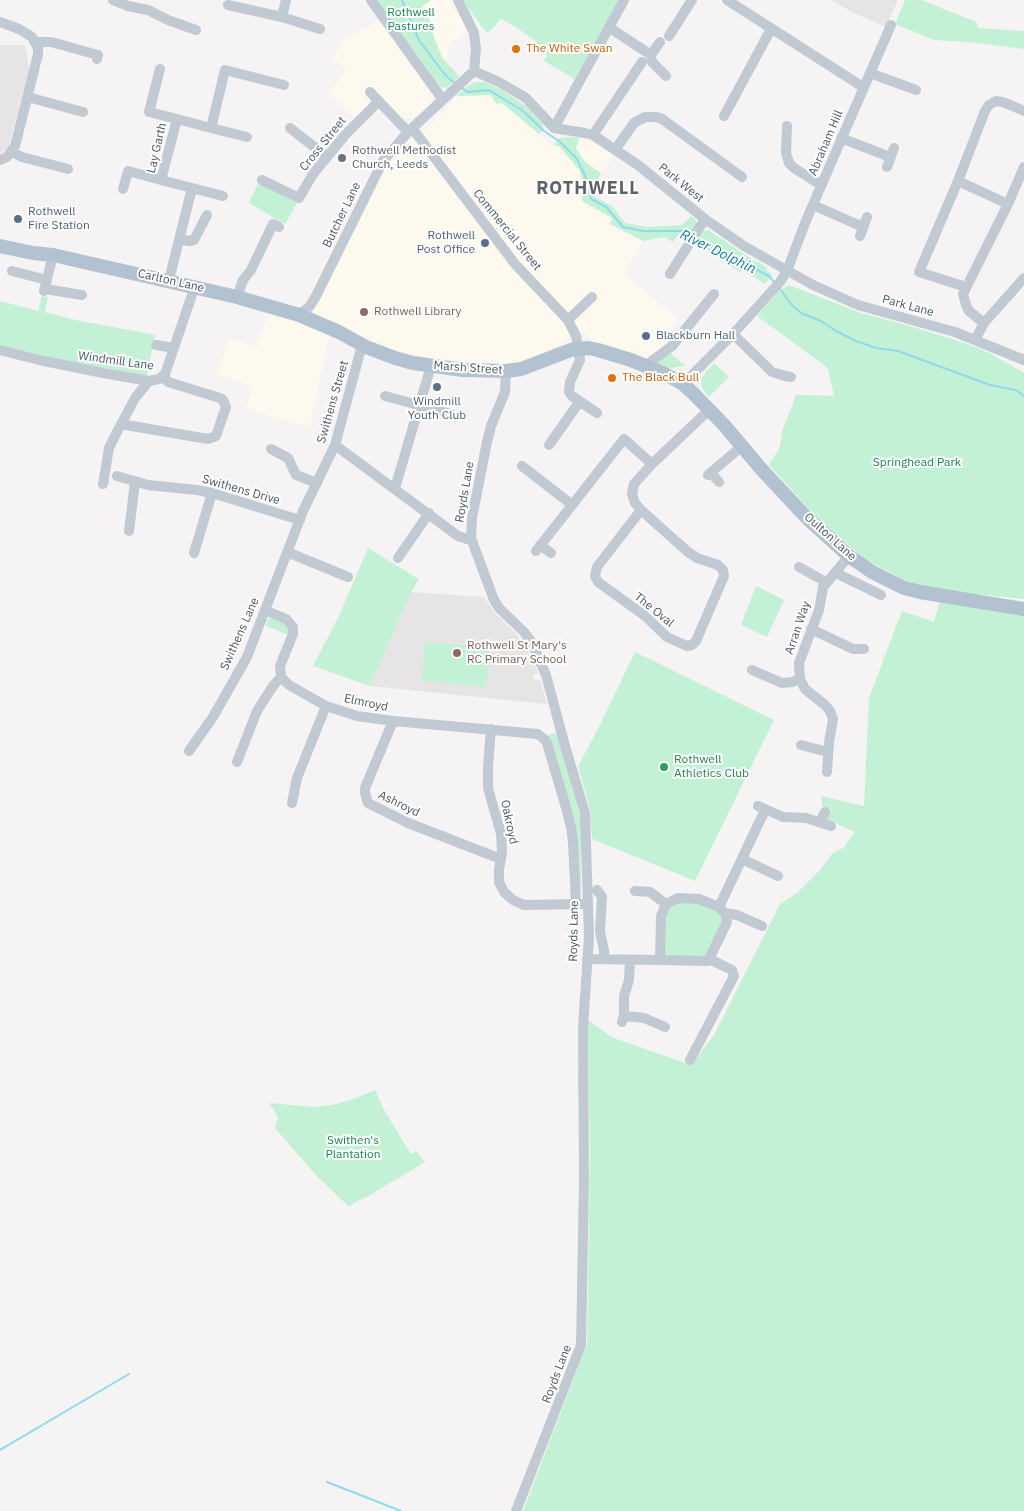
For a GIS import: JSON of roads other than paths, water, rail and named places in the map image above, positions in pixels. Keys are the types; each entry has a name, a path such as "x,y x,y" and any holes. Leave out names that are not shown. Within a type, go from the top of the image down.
{"main road":[{"name":"Carlton Lane","path":"0,246 53,255 195,286 298,315 339,332"},
{"name":"Marsh Street","path":"339,332 362,345 395,358 431,366 463,370 506,371 521,369 558,354 579,349 598,350 665,374 683,384"},
{"name":"Oulton Lane","path":"683,384 710,409 808,519 849,556 880,577 904,588 920,592 1024,609"}],"street":[{"path":"113,0 128,6 148,10 192,31"},
{"path":"282,17 286,0"},
{"path":"371,0 443,100"},
{"path":"458,0 474,33 476,49 474,71 520,93 533,104 554,128 624,0"},
{"path":"669,36 692,0"},
{"path":"727,0 863,87"},
{"path":"228,5 282,17 320,29"},
{"path":"0,22 27,34 35,42 38,54 15,146 12,152 0,160"},
{"name":"Abraham Hill","path":"683,384 733,334 780,282 787,271 813,204 890,26"},
{"path":"610,28 651,55"},
{"path":"724,116 771,29"},
{"path":"35,42 51,42 98,55 96,59"},
{"path":"660,42 651,55 652,62 666,76"},
{"path":"593,135 641,68"},
{"path":"160,69 149,112 177,119"},
{"path":"211,128 225,70 284,85"},
{"name":"Butcher Lane","path":"298,315 312,304 383,161 410,130 474,71"},
{"path":"870,73 916,90"},
{"name":"Commercial Street","path":"370,92 410,130 515,264 568,320 576,336 579,349"},
{"path":"28,97 83,112"},
{"name":"Cross Street","path":"262,180 299,198 313,174 345,135 379,101"},
{"path":"966,287 919,272 958,181 985,111 996,101 1024,111"},
{"path":"615,150 634,123 645,117 656,117 742,177"},
{"name":"Lay Garth","path":"223,196 161,180 177,119 247,137"},
{"path":"787,126 786,153 789,163 821,185"},
{"path":"290,128 327,157"},
{"name":"Park West","path":"554,128 593,135 657,180 705,219 744,246 787,271"},
{"path":"841,138 890,158"},
{"path":"12,152 22,157 68,169"},
{"path":"984,323 972,314 966,305 964,294 1024,167"},
{"path":"123,189 128,171 161,180"},
{"path":"958,181 1008,204"},
{"path":"169,280 192,188"},
{"path":"813,204 862,231 867,217"},
{"path":"180,239 188,242 194,240 208,213"},
{"path":"670,274 705,219"},
{"path":"238,297 243,280 251,270 273,224 279,227"},
{"path":"46,287 53,255"},
{"name":"Park Lane","path":"787,271 813,285 858,304 975,340 1024,360"},
{"path":"12,272 46,287 82,295"},
{"path":"975,340 984,323 1024,278"},
{"name":"Windmill Lane","path":"0,350 39,360 149,381 159,380 165,374 195,286"},
{"path":"645,366 672,346 714,294"},
{"path":"568,320 592,297"},
{"path":"733,334 772,372 792,377"},
{"path":"156,345 174,348"},
{"name":"Swithens Street","path":"300,520 335,445 362,345"},
{"path":"579,349 580,360 568,388 572,396 597,413"},
{"path":"395,488 431,366"},
{"name":"Royds Lane","path":"506,371 505,392 491,426 487,442 472,518 471,538 494,600 499,608 524,632 532,643 546,675 585,813 589,936 583,1027 584,1180 581,1345 516,1511"},
{"path":"133,424 212,439 219,432 226,407 223,400 212,400 168,382 165,379 165,374"},
{"path":"103,484 106,461 112,442 135,398 149,381"},
{"path":"385,396 451,414"},
{"path":"549,445 580,401"},
{"name":"The Oval","path":"641,510 597,567 594,573 596,579 645,616 667,636 686,646 692,645 696,641 724,576 723,570 718,565 697,558 688,552 641,510 633,499 632,488 652,464 710,409"},
{"path":"551,553 538,548 626,436 652,464"},
{"path":"335,445 458,536 467,539 471,538"},
{"path":"719,482 710,474 742,446"},
{"path":"270,448 288,458 296,475 317,483"},
{"path":"522,466 572,504"},
{"name":"Swithens Drive","path":"117,476 136,482 212,493 300,520"},
{"path":"129,531 136,482"},
{"path":"194,553 212,493"},
{"path":"398,558 428,514"},
{"name":"Swithens Lane","path":"188,751 213,717 247,657 300,520"},
{"path":"287,552 348,577"},
{"path":"799,565 826,582 836,573 849,556"},
{"path":"836,573 881,595"},
{"name":"Arran Way","path":"800,679 799,663 819,610 821,593 826,582"},
{"path":"237,762 257,711 273,686 282,677 280,666 293,634 293,627 286,619 265,610"},
{"path":"811,629 855,651"},
{"path":"752,670 782,682 792,682 800,679 804,689 830,711 833,719 827,772"},
{"name":"Elmroyd","path":"282,677 289,685 326,706 357,716 393,721 491,729 541,736"},
{"path":"292,803 297,778 326,706"},
{"name":"Ashroyd","path":"393,721 365,788 368,803 408,823 502,859"},
{"name":"Oakroyd","path":"491,729 488,788 501,834 502,859 499,870 499,882 504,892 513,900 524,905 588,904"},
{"name":"Royds Lane","path":"541,736 547,743 567,811 573,842 576,904"},
{"path":"799,744 828,752"},
{"path":"587,959 708,961 727,922 722,910 762,808 783,817 806,818 831,826"},
{"path":"820,822 825,812"},
{"path":"742,859 778,876"},
{"path":"597,890 602,897 600,932 604,959"},
{"path":"635,891 650,892 666,904"},
{"path":"660,960 662,916 666,904 678,898 699,899 762,926"},
{"path":"690,1060 734,978 736,970 709,958"},
{"path":"630,960 629,980 624,996 623,1019 644,1018 665,1027"}],"waterway":[{"name":"River Dolphin","path":"402,0 419,40 447,77 455,83"},
{"name":"River Dolphin","path":"461,87 467,92 489,90 523,111 544,131 559,141 577,159 586,178 591,199 606,207 623,227 643,231 683,231 691,236"},
{"name":"River Dolphin","path":"697,239 769,276 775,283"},
{"name":"River Dolphin","path":"780,289 791,304 801,313 821,321 856,341 876,348 898,351 990,385 1016,390 1024,396"},
{"path":"0,1450 129,1374"},
{"path":"327,1482 401,1511"}],"place":[{"name":"The White Swan","path":"516,49"},
{"name":"Rothwell Methodist Church, Leeds","path":"342,158"},
{"name":"Rothwell Fire Station","path":"18,219"},
{"name":"Rothwell Post Office","path":"485,243"},
{"name":"Rothwell Library","path":"364,312"},
{"name":"Blackburn Hall","path":"646,336"},
{"name":"The Black Bull","path":"612,378"},
{"name":"Windmill Youth Club","path":"437,387"},
{"name":"Rothwell St Mary's RC Primary School","path":"457,653"},
{"name":"Rothwell Athletics Club","path":"664,767"}],"district":[{"name":"ROTHWELL","path":"588,189"}],"park label":[{"name":"Rothwell Pastures","path":"411,20"},
{"name":"Springhead Park","path":"917,463"},
{"name":"Swithen's Plantation","path":"353,1148"}]}
